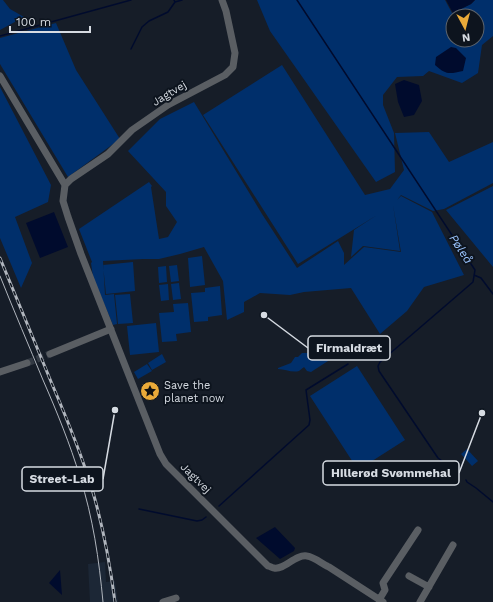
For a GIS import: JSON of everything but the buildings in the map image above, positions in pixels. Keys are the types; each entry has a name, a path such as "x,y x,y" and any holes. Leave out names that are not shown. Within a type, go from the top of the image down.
{"street":[{"name":"Jagtvej","path":"222,0 226,11 235,53 232,67 225,75 168,105 132,130 108,154 71,179 65,185 63,201 81,254 160,454 166,464 268,566 279,568 298,557 304,555 309,556 381,601"},
{"path":"0,76 65,185"},
{"path":"50,354 111,329"},
{"path":"0,372 27,363"},
{"path":"381,601 385,590 384,583 418,530"},
{"path":"420,602 453,545"},
{"path":"409,576 429,587"},
{"path":"163,602 176,598"}],"shaded area":[{"path":"0,0 3,0 10,9 24,17 0,30"},
{"path":"257,0 445,0 449,8 445,8 445,48 482,48 478,73 462,83 429,71 423,76 397,77 383,95 383,105 394,133 395,172 376,182 270,31"},
{"path":"446,0 475,0 463,8 450,8"},
{"path":"475,0 493,0 493,36 485,43 485,8 463,8 471,4"},
{"path":"56,23 76,70 120,139 68,177 0,64 0,38"},
{"path":"450,48 456,48 466,58 463,71 448,73 442,71 435,65 436,57"},
{"path":"282,65 365,195 390,189 404,170 395,133 429,132 449,162 493,142 493,183 444,209 433,211 401,195 397,200 401,196 432,212 464,275 424,287 407,311 380,334 351,288 304,292 290,295 260,293 244,302 244,312 227,320 223,281 204,247 159,259 103,261 105,295 114,294 117,324 113,325 93,277 92,262 79,229 149,182 152,186 159,239 168,237 177,222 166,206 166,192 128,151 160,119 194,102 262,214 297,268 338,241 344,253 344,265 364,247 401,252 393,205 400,251 363,246 351,257 354,230 377,215 298,264 203,115"},
{"path":"404,80 419,85 422,101 414,115 404,117 398,102 395,84"},
{"path":"0,87 51,185 48,202 15,217 32,263 21,288 0,238"},
{"path":"493,186 493,267 446,210"},
{"path":"54,212 68,247 40,258 26,223"},
{"path":"202,256 205,285 190,287 188,258"},
{"path":"133,262 135,291 106,294 103,265"},
{"path":"177,265 179,281 171,282 169,266"},
{"path":"166,266 167,282 159,283 158,267"},
{"path":"179,283 181,299 173,300 171,284"},
{"path":"168,284 169,300 161,301 159,285"},
{"path":"220,286 222,315 208,317 208,321 194,322 191,293 205,292 205,288"},
{"path":"130,294 133,323 118,324 115,295"},
{"path":"188,303 191,332 176,334 177,341 162,342 159,313 174,312 173,304"},
{"path":"156,323 159,352 130,355 127,326"},
{"path":"322,349 328,361 311,372 307,371 304,367 299,371 278,369 291,363 295,357 298,357 302,353 309,353 313,355"},
{"path":"162,354 166,362 152,370 148,363"},
{"path":"147,364 152,371 138,379 134,372"},
{"path":"357,366 405,440 358,470 310,396"},
{"path":"467,449 478,461 472,466 461,454"},
{"path":"275,527 295,548 294,551 280,559 256,538"},
{"path":"105,562 106,582 115,581 118,602 90,602 88,564"},
{"path":"60,570 62,595 49,583"}],"waterway":[{"path":"0,36 131,0"},
{"path":"174,0 175,2 182,0"},
{"name":"Pøleå","path":"297,0 475,270 473,282 380,362 378,366 379,371 438,458 458,473"},
{"path":"131,49 142,27 149,21 168,12 175,2"},
{"path":"474,275 481,278 493,294"},
{"path":"219,506 309,425 310,420 306,390 348,364"},
{"name":"Pøleå","path":"466,480 493,502"},
{"path":"139,509 197,521 206,517"}],"tunnel":[{"path":"27,363 50,354"}],"tram line":[{"path":"0,276 68,440 85,492 100,570 103,602"}],"railway":[{"path":"0,258 68,423 88,476 103,531 115,602"}],"place":[{"name":"Firmaidræt","path":"264,315"},
{"name":"Save the planet now","path":"150,391"},
{"name":"Street-Lab","path":"115,410"},
{"name":"Hillerød Svømmehal","path":"482,413"}]}
